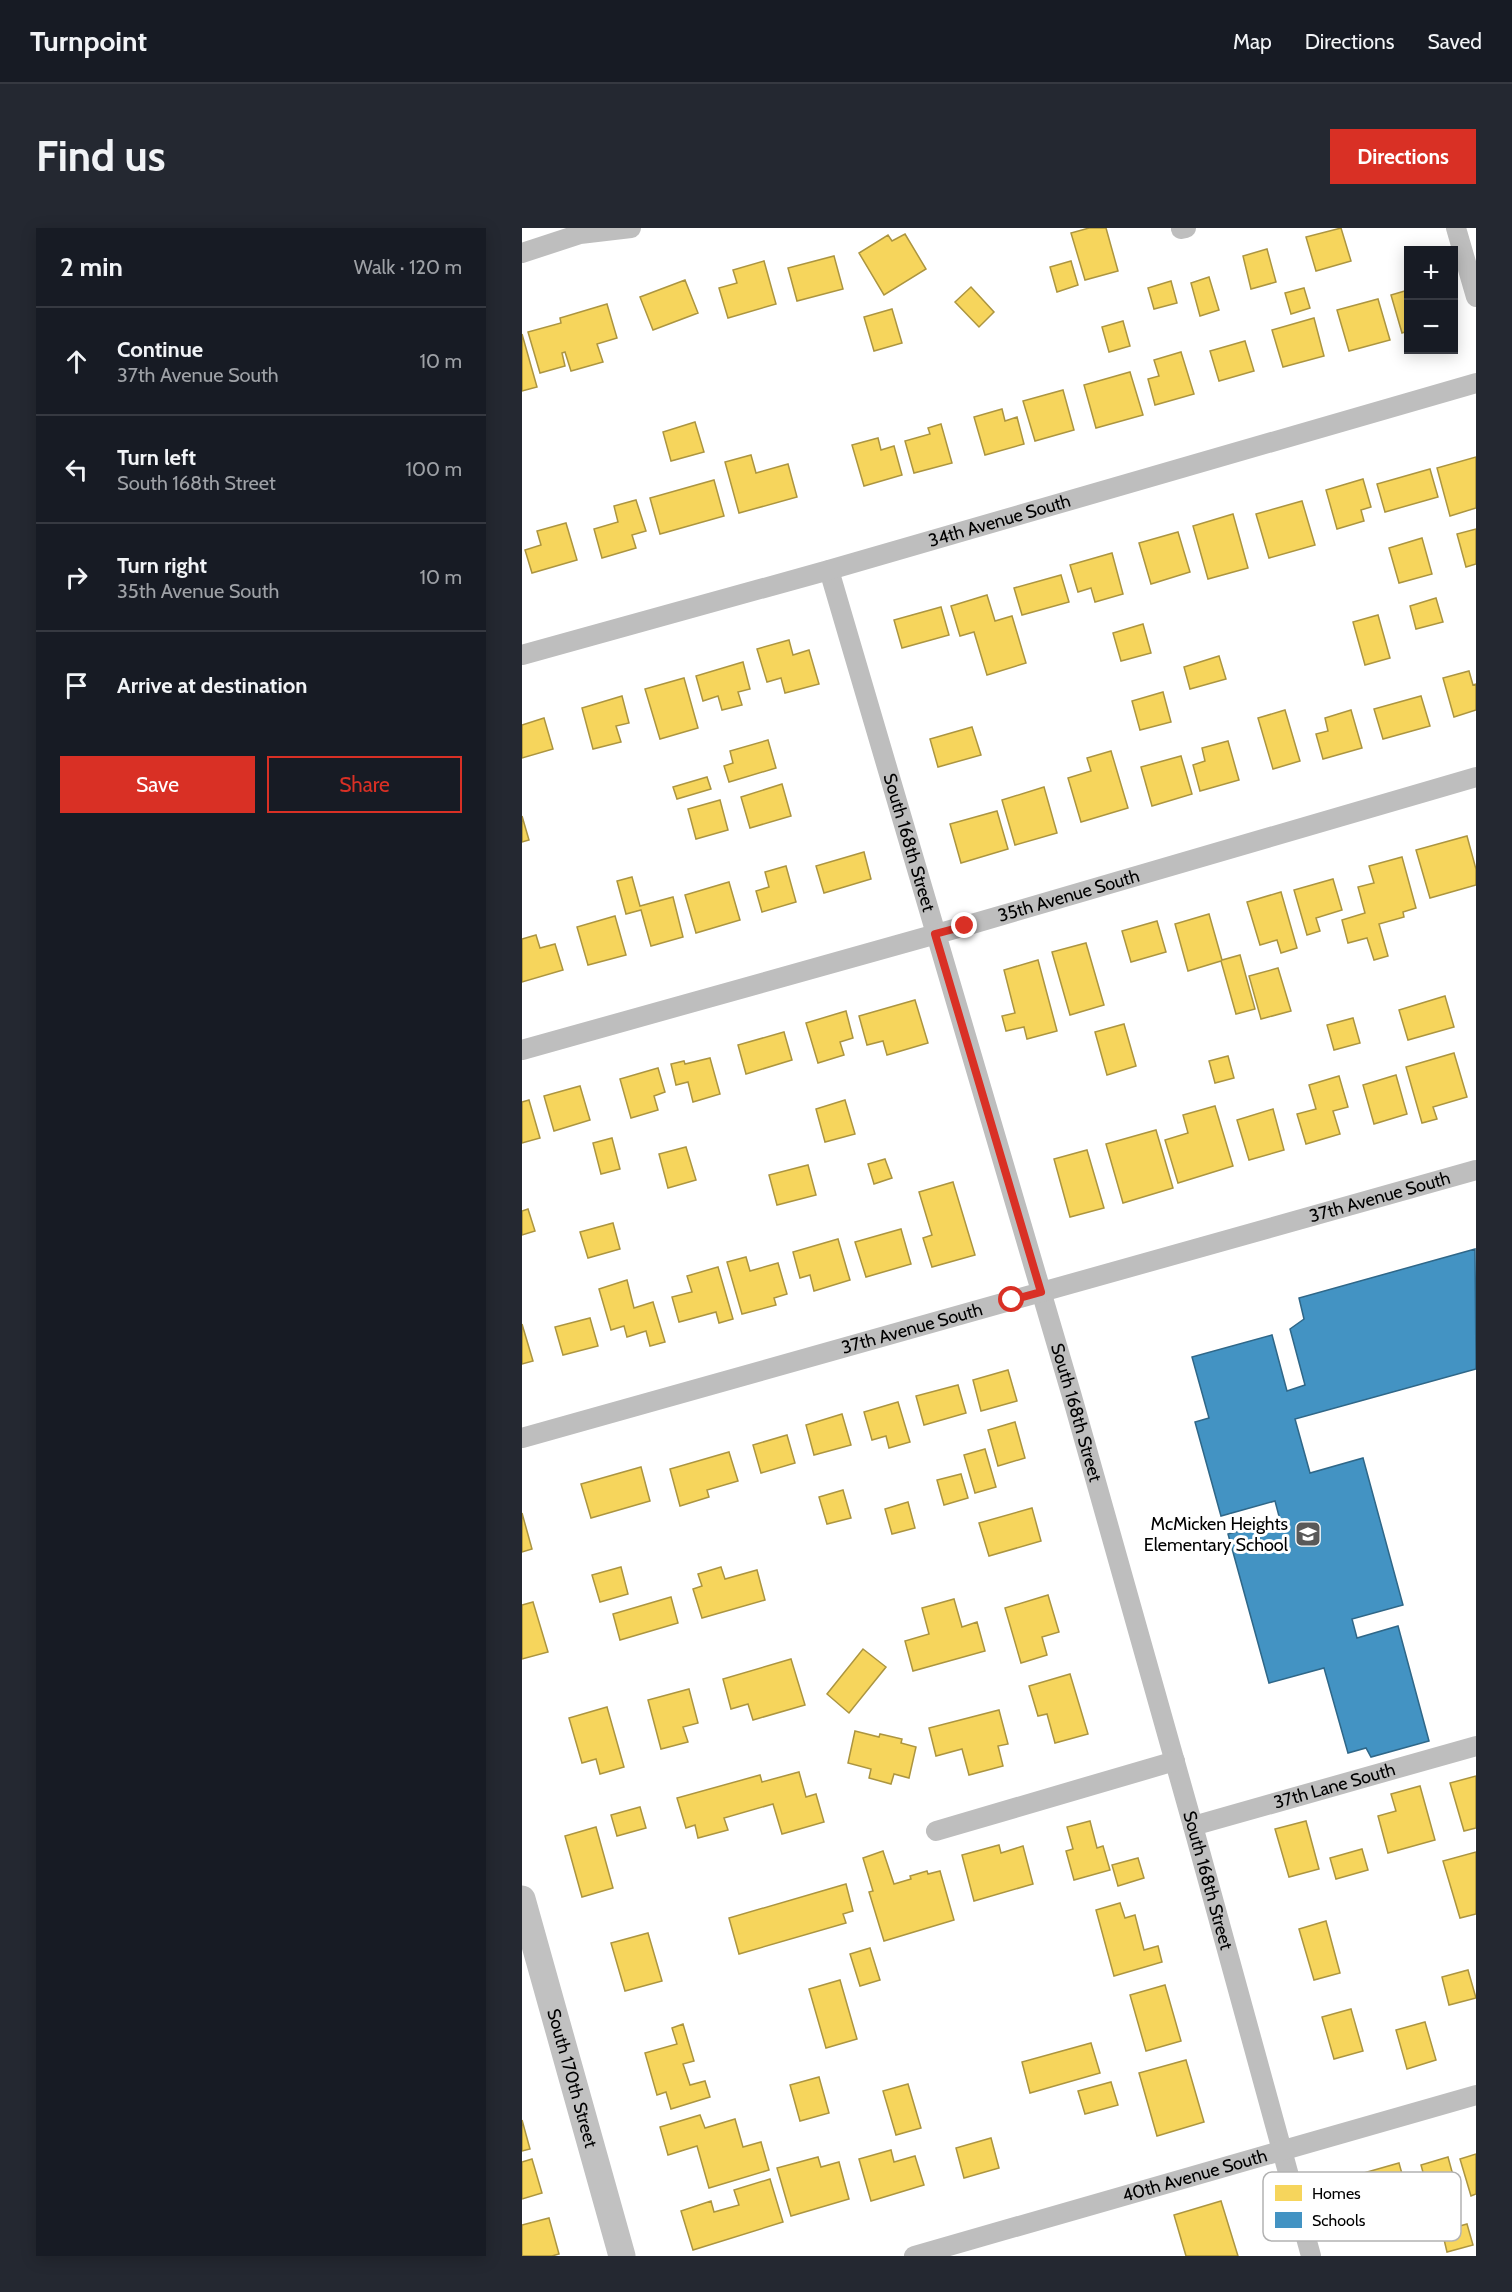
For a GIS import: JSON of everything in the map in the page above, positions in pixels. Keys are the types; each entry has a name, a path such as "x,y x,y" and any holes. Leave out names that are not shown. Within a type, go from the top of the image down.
{"street":[{"path":"522,253 580,234 632,228"},
{"path":"1181,229 1186,228"},
{"path":"1456,228 1476,297"},
{"name":"34th Avenue South","path":"522,655 830,570 1476,383"},
{"name":"South 168th Street","path":"830,570 1175,1761 1287,2172"},
{"name":"35th Avenue South","path":"522,1050 935,934 1476,777"},
{"name":"37th Avenue South","path":"522,1438 1476,1170"},
{"name":"37th Lane South","path":"1193,1826 1476,1746"},
{"path":"936,1831 1175,1761"},
{"name":"South 170th Street","path":"522,1899 622,2256"},
{"name":"40th Avenue South","path":"914,2256 1476,2095"},
{"name":"South 168th Street","path":"1307,2241 1311,2256"}],"building: Homes":[{"path":"1089,228 1106,228 1118,271 1085,280 1071,233"},
{"path":"1341,228 1351,261 1316,271 1306,237"},
{"path":"905,234 926,269 884,295 859,253 888,235 892,241"},
{"path":"1267,249 1276,282 1251,289 1243,256"},
{"path":"834,256 843,289 797,301 788,268"},
{"path":"764,261 776,304 728,318 719,288 737,283 733,270"},
{"path":"1071,261 1078,285 1057,292 1050,267"},
{"path":"1209,277 1219,310 1200,316 1191,283"},
{"path":"685,280 698,313 653,330 640,297"},
{"path":"1171,281 1177,303 1154,309 1148,288"},
{"path":"971,287 994,312 979,327 955,302"},
{"path":"1304,288 1310,308 1291,314 1285,293"},
{"path":"1404,291 1404,332 1402,333 1391,295"},
{"path":"1378,299 1390,340 1349,351 1337,310"},
{"path":"607,304 617,338 597,344 603,362 571,371 565,352 562,353 565,366 540,373 528,332 561,323 560,318"},
{"path":"892,309 902,343 874,351 864,317"},
{"path":"1314,318 1324,356 1283,367 1272,330"},
{"path":"1123,321 1130,346 1109,352 1102,327"},
{"path":"522,334 537,387 522,391"},
{"path":"1245,341 1254,371 1219,381 1210,351"},
{"path":"1181,352 1194,394 1155,405 1148,379 1159,376 1154,360"},
{"path":"1130,372 1143,415 1096,428 1084,385"},
{"path":"1063,390 1074,430 1035,441 1023,401"},
{"path":"1002,409 1005,421 1017,417 1024,444 985,455 974,417"},
{"path":"695,422 704,452 671,461 663,432"},
{"path":"941,424 952,463 914,473 905,441 930,434 928,428"},
{"path":"878,438 881,450 894,446 902,475 864,486 852,445"},
{"path":"751,455 756,473 788,464 797,497 739,513 725,462"},
{"path":"1476,457 1476,508 1450,516 1437,468"},
{"path":"1430,469 1438,497 1385,512 1377,484"},
{"path":"1363,479 1371,507 1361,510 1364,521 1337,529 1326,490"},
{"path":"714,480 724,516 660,534 650,498"},
{"path":"636,500 646,531 632,535 636,548 602,558 594,529 618,522 614,506"},
{"path":"1302,501 1315,545 1269,558 1256,514"},
{"path":"1233,514 1248,568 1208,579 1193,526"},
{"path":"566,523 577,560 532,573 525,550 541,545 537,531"},
{"path":"1476,529 1476,564 1466,567 1457,534"},
{"path":"1178,532 1190,572 1151,584 1139,543"},
{"path":"1422,538 1432,574 1399,583 1389,548"},
{"path":"1112,553 1123,594 1095,602 1091,588 1078,592 1070,565"},
{"path":"1061,575 1069,602 1022,615 1014,588"},
{"path":"987,595 995,621 1012,616 1026,663 987,675 974,632 960,636 951,606"},
{"path":"1436,598 1443,622 1416,629 1410,606"},
{"path":"941,607 949,635 902,648 894,620"},
{"path":"1378,615 1390,658 1365,665 1353,622"},
{"path":"1143,624 1151,653 1121,661 1113,633"},
{"path":"789,640 793,655 809,650 819,684 785,693 781,678 767,682 757,649"},
{"path":"1219,656 1226,679 1190,689 1184,667"},
{"path":"743,662 750,689 738,692 742,705 722,710 718,696 703,701 696,676"},
{"path":"1469,671 1473,685 1476,684 1476,710 1454,717 1443,678"},
{"path":"684,678 698,728 660,739 645,689"},
{"path":"1163,692 1171,722 1140,730 1132,701"},
{"path":"622,696 629,723 616,726 621,742 593,749 582,708"},
{"path":"1421,696 1430,726 1383,739 1374,709"},
{"path":"1285,710 1300,761 1273,769 1258,718"},
{"path":"1351,710 1362,748 1323,759 1316,734 1328,731 1325,718"},
{"path":"544,718 553,749 522,758 522,725"},
{"path":"972,727 981,755 938,767 930,739"},
{"path":"768,740 776,768 729,782 724,766 733,763 730,751"},
{"path":"1228,741 1239,780 1200,791 1193,765 1205,761 1202,748"},
{"path":"1111,751 1128,808 1081,822 1068,778 1091,771 1087,758"},
{"path":"1181,756 1192,794 1152,806 1141,767"},
{"path":"707,777 711,789 677,799 673,787"},
{"path":"782,784 791,816 750,828 741,797"},
{"path":"1044,787 1057,833 1015,845 1002,800"},
{"path":"720,800 728,830 696,839 688,809"},
{"path":"997,811 1008,849 961,863 950,824"},
{"path":"522,816 529,840 522,842"},
{"path":"1467,836 1476,869 1476,885 1430,898 1416,850"},
{"path":"864,852 871,879 824,893 816,866"},
{"path":"1402,857 1416,908 1403,912 1404,917 1379,924 1388,956 1374,960 1367,938 1348,943 1342,920 1365,913 1358,887 1374,883 1369,866"},
{"path":"786,866 796,902 762,912 756,891 769,887 765,872"},
{"path":"632,877 640,906 673,897 683,937 651,946 641,910 626,914 617,881"},
{"path":"1333,879 1342,910 1316,918 1320,931 1307,935 1294,890"},
{"path":"729,882 740,920 696,933 685,895"},
{"path":"1281,892 1297,948 1281,953 1277,940 1260,945 1247,902"},
{"path":"1209,914 1222,960 1240,955 1255,1009 1236,1014 1221,961 1188,971 1175,924"},
{"path":"615,916 626,955 588,965 577,927"},
{"path":"1157,921 1166,952 1131,962 1122,931"},
{"path":"536,935 540,948 555,944 563,970 522,982 522,939"},
{"path":"1086,943 1104,1005 1070,1015 1052,952"},
{"path":"1038,960 1057,1031 1027,1039 1024,1027 1006,1031 1002,1016 1015,1013 1004,970"},
{"path":"1278,968 1291,1011 1261,1019 1249,976"},
{"path":"1445,996 1454,1027 1408,1040 1399,1010"},
{"path":"915,1000 928,1043 887,1055 883,1041 867,1045 859,1016"},
{"path":"846,1011 853,1038 840,1042 844,1055 818,1063 806,1023"},
{"path":"1353,1018 1360,1043 1334,1050 1327,1025"},
{"path":"1124,1024 1136,1066 1107,1075 1095,1032"},
{"path":"784,1032 792,1060 746,1074 738,1045"},
{"path":"1454,1053 1467,1097 1433,1107 1437,1119 1422,1123 1406,1067"},
{"path":"1228,1056 1234,1078 1215,1083 1209,1061"},
{"path":"710,1058 720,1094 693,1102 688,1082 676,1085 671,1064 684,1061 685,1064"},
{"path":"658,1068 665,1092 654,1096 658,1110 631,1118 620,1079"},
{"path":"1396,1075 1407,1114 1374,1124 1363,1085"},
{"path":"1339,1076 1348,1107 1333,1111 1340,1134 1306,1144 1297,1114 1316,1109 1309,1085"},
{"path":"580,1086 590,1120 554,1131 544,1096"},
{"path":"529,1100 540,1138 522,1143 522,1102"},
{"path":"845,1100 855,1134 825,1142 816,1109"},
{"path":"1215,1106 1233,1166 1178,1183 1165,1140 1188,1133 1183,1115"},
{"path":"1273,1109 1284,1150 1249,1160 1237,1120"},
{"path":"1156,1130 1173,1188 1123,1203 1106,1144"},
{"path":"612,1138 620,1169 601,1174 593,1143"},
{"path":"686,1147 696,1180 668,1188 659,1154"},
{"path":"1087,1150 1104,1208 1070,1217 1054,1159"},
{"path":"885,1159 892,1178 874,1184 868,1164"},
{"path":"808,1165 816,1195 777,1205 769,1175"},
{"path":"953,1182 975,1255 932,1267 923,1238 932,1235 919,1192"},
{"path":"528,1209 535,1231 522,1235 522,1211"},
{"path":"613,1223 620,1249 588,1258 580,1232"},
{"path":"901,1229 911,1264 866,1277 855,1242"},
{"path":"838,1239 850,1280 814,1291 810,1275 800,1278 793,1252"},
{"path":"746,1257 750,1271 778,1263 787,1294 774,1298 776,1305 742,1314 727,1262"},
{"path":"718,1267 733,1319 719,1323 716,1312 679,1322 672,1297 692,1292 687,1276"},
{"path":"627,1280 634,1308 653,1302 665,1342 650,1346 646,1331 627,1337 624,1326 611,1330 599,1289"},
{"path":"590,1318 598,1346 563,1355 555,1327"},
{"path":"522,1324 533,1361 522,1364"},
{"path":"1008,1370 1017,1401 981,1411 973,1380"},
{"path":"958,1385 966,1413 924,1425 916,1396"},
{"path":"898,1402 910,1442 889,1448 886,1436 872,1440 864,1412"},
{"path":"842,1414 851,1445 814,1455 806,1425"},
{"path":"1015,1422 1025,1458 998,1466 988,1430"},
{"path":"787,1435 795,1463 761,1473 753,1445"},
{"path":"985,1449 996,1487 975,1493 964,1455"},
{"path":"729,1452 738,1481 707,1490 709,1497 680,1506 670,1469"},
{"path":"641,1467 650,1501 591,1518 581,1484"},
{"path":"961,1474 968,1498 944,1505 937,1480"},
{"path":"843,1490 851,1518 827,1524 819,1497"},
{"path":"908,1502 915,1528 892,1534 885,1509"},
{"path":"1032,1508 1041,1541 989,1556 979,1523"},
{"path":"522,1513 532,1549 522,1552"},
{"path":"621,1567 628,1594 600,1602 592,1575"},
{"path":"721,1567 725,1579 757,1570 765,1600 702,1618 693,1589 702,1586 698,1574"},
{"path":"1048,1595 1059,1632 1042,1637 1047,1655 1021,1663 1005,1608"},
{"path":"671,1597 678,1623 620,1640 613,1614"},
{"path":"954,1599 962,1627 977,1622 985,1651 913,1671 905,1641 929,1634 922,1608"},
{"path":"533,1602 548,1652 522,1659 522,1605"},
{"path":"863,1649 886,1667 849,1713 827,1694"},
{"path":"791,1659 805,1705 753,1720 748,1704 731,1709 723,1679"},
{"path":"1070,1674 1088,1734 1055,1743 1047,1714 1038,1716 1029,1686"},
{"path":"689,1689 698,1723 683,1727 688,1742 661,1749 648,1700"},
{"path":"607,1707 624,1767 600,1774 596,1759 582,1763 569,1718"},
{"path":"999,1710 1008,1744 998,1746 1003,1766 969,1775 962,1749 936,1756 929,1728"},
{"path":"855,1731 879,1737 880,1734 902,1739 901,1743 916,1747 909,1778 894,1774 891,1784 869,1778 871,1769 848,1763"},
{"path":"799,1772 806,1797 816,1794 824,1822 782,1834 773,1804 724,1818 728,1830 698,1838 695,1825 686,1828 677,1798 760,1775 762,1782"},
{"path":"1476,1776 1476,1828 1464,1831 1450,1783"},
{"path":"1420,1786 1435,1840 1388,1853 1378,1816 1396,1811 1391,1794"},
{"path":"640,1807 646,1828 617,1836 611,1815"},
{"path":"1090,1821 1097,1848 1103,1846 1110,1870 1074,1880 1066,1851 1073,1849 1067,1827"},
{"path":"1306,1821 1319,1869 1289,1877 1275,1829"},
{"path":"596,1827 613,1888 582,1897 565,1836"},
{"path":"999,1845 1001,1853 1023,1846 1033,1884 974,1901 962,1855"},
{"path":"1362,1849 1368,1870 1336,1879 1330,1858"},
{"path":"883,1851 894,1884 927,1871 928,1874 940,1871 954,1920 884,1941 869,1892 873,1891 863,1858"},
{"path":"1476,1852 1476,1914 1460,1918 1443,1861"},
{"path":"1138,1858 1144,1878 1118,1886 1112,1865"},
{"path":"846,1884 853,1911 843,1914 846,1923 739,1954 729,1918"},
{"path":"1120,1903 1125,1918 1135,1915 1144,1950 1158,1946 1162,1962 1114,1976 1096,1910"},
{"path":"1326,1921 1340,1973 1314,1980 1299,1929"},
{"path":"648,1933 662,1981 625,1991 611,1943"},
{"path":"870,1948 880,1980 860,1986 850,1954"},
{"path":"1468,1970 1476,1998 1449,2005 1442,1977"},
{"path":"840,1980 857,2039 826,2048 809,1989"},
{"path":"1165,1985 1181,2041 1146,2051 1130,1995"},
{"path":"1351,2009 1363,2051 1334,2059 1322,2017"},
{"path":"1425,2022 1436,2060 1407,2069 1396,2030"},
{"path":"683,2024 694,2061 683,2064 690,2085 705,2081 710,2097 671,2109 666,2092 657,2095 645,2053 677,2044 672,2028"},
{"path":"1091,2043 1100,2073 1030,2093 1022,2062"},
{"path":"1186,2060 1204,2122 1157,2136 1139,2073"},
{"path":"819,2077 829,2113 800,2121 790,2085"},
{"path":"1111,2082 1118,2105 1085,2114 1078,2091"},
{"path":"908,2084 921,2128 896,2135 883,2091"},
{"path":"700,2115 705,2128 735,2119 743,2147 761,2142 769,2170 709,2188 697,2146 668,2155 660,2127"},
{"path":"522,2120 530,2149 522,2151"},
{"path":"991,2138 999,2168 964,2178 956,2148"},
{"path":"891,2150 894,2162 915,2156 924,2185 871,2201 859,2159"},
{"path":"1476,2154 1476,2194 1471,2196 1460,2159"},
{"path":"818,2157 821,2167 839,2162 849,2199 791,2216 777,2168"},
{"path":"1448,2157 1452,2172 1423,2172 1421,2165"},
{"path":"532,2159 542,2193 522,2199 522,2162"},
{"path":"1399,2163 1401,2172 1367,2172"},
{"path":"770,2179 783,2222 693,2250 681,2211 711,2201 714,2212 739,2205 734,2190"},
{"path":"1221,2201 1238,2256 1186,2256 1174,2215"},
{"path":"549,2218 559,2254 522,2256 522,2225"},
{"path":"1467,2224 1473,2245 1447,2252 1444,2241 1461,2241 1461,2226"}],"building: Schools":[{"path":"1475,1249 1476,1369 1295,1419 1310,1473 1363,1458 1403,1605 1352,1619 1357,1638 1398,1626 1429,1741 1371,1757 1366,1748 1348,1753 1324,1668 1269,1683 1228,1534 1280,1520 1275,1501 1221,1516 1195,1422 1209,1418 1192,1357 1272,1335 1287,1391 1305,1385 1290,1329 1304,1319 1299,1298"}],"place":[{"name":"McMicken Heights Elementary School","path":"1308,1534"}],"route":[{"path":"965,926 935,934 1041,1292 1012,1300"}]}
